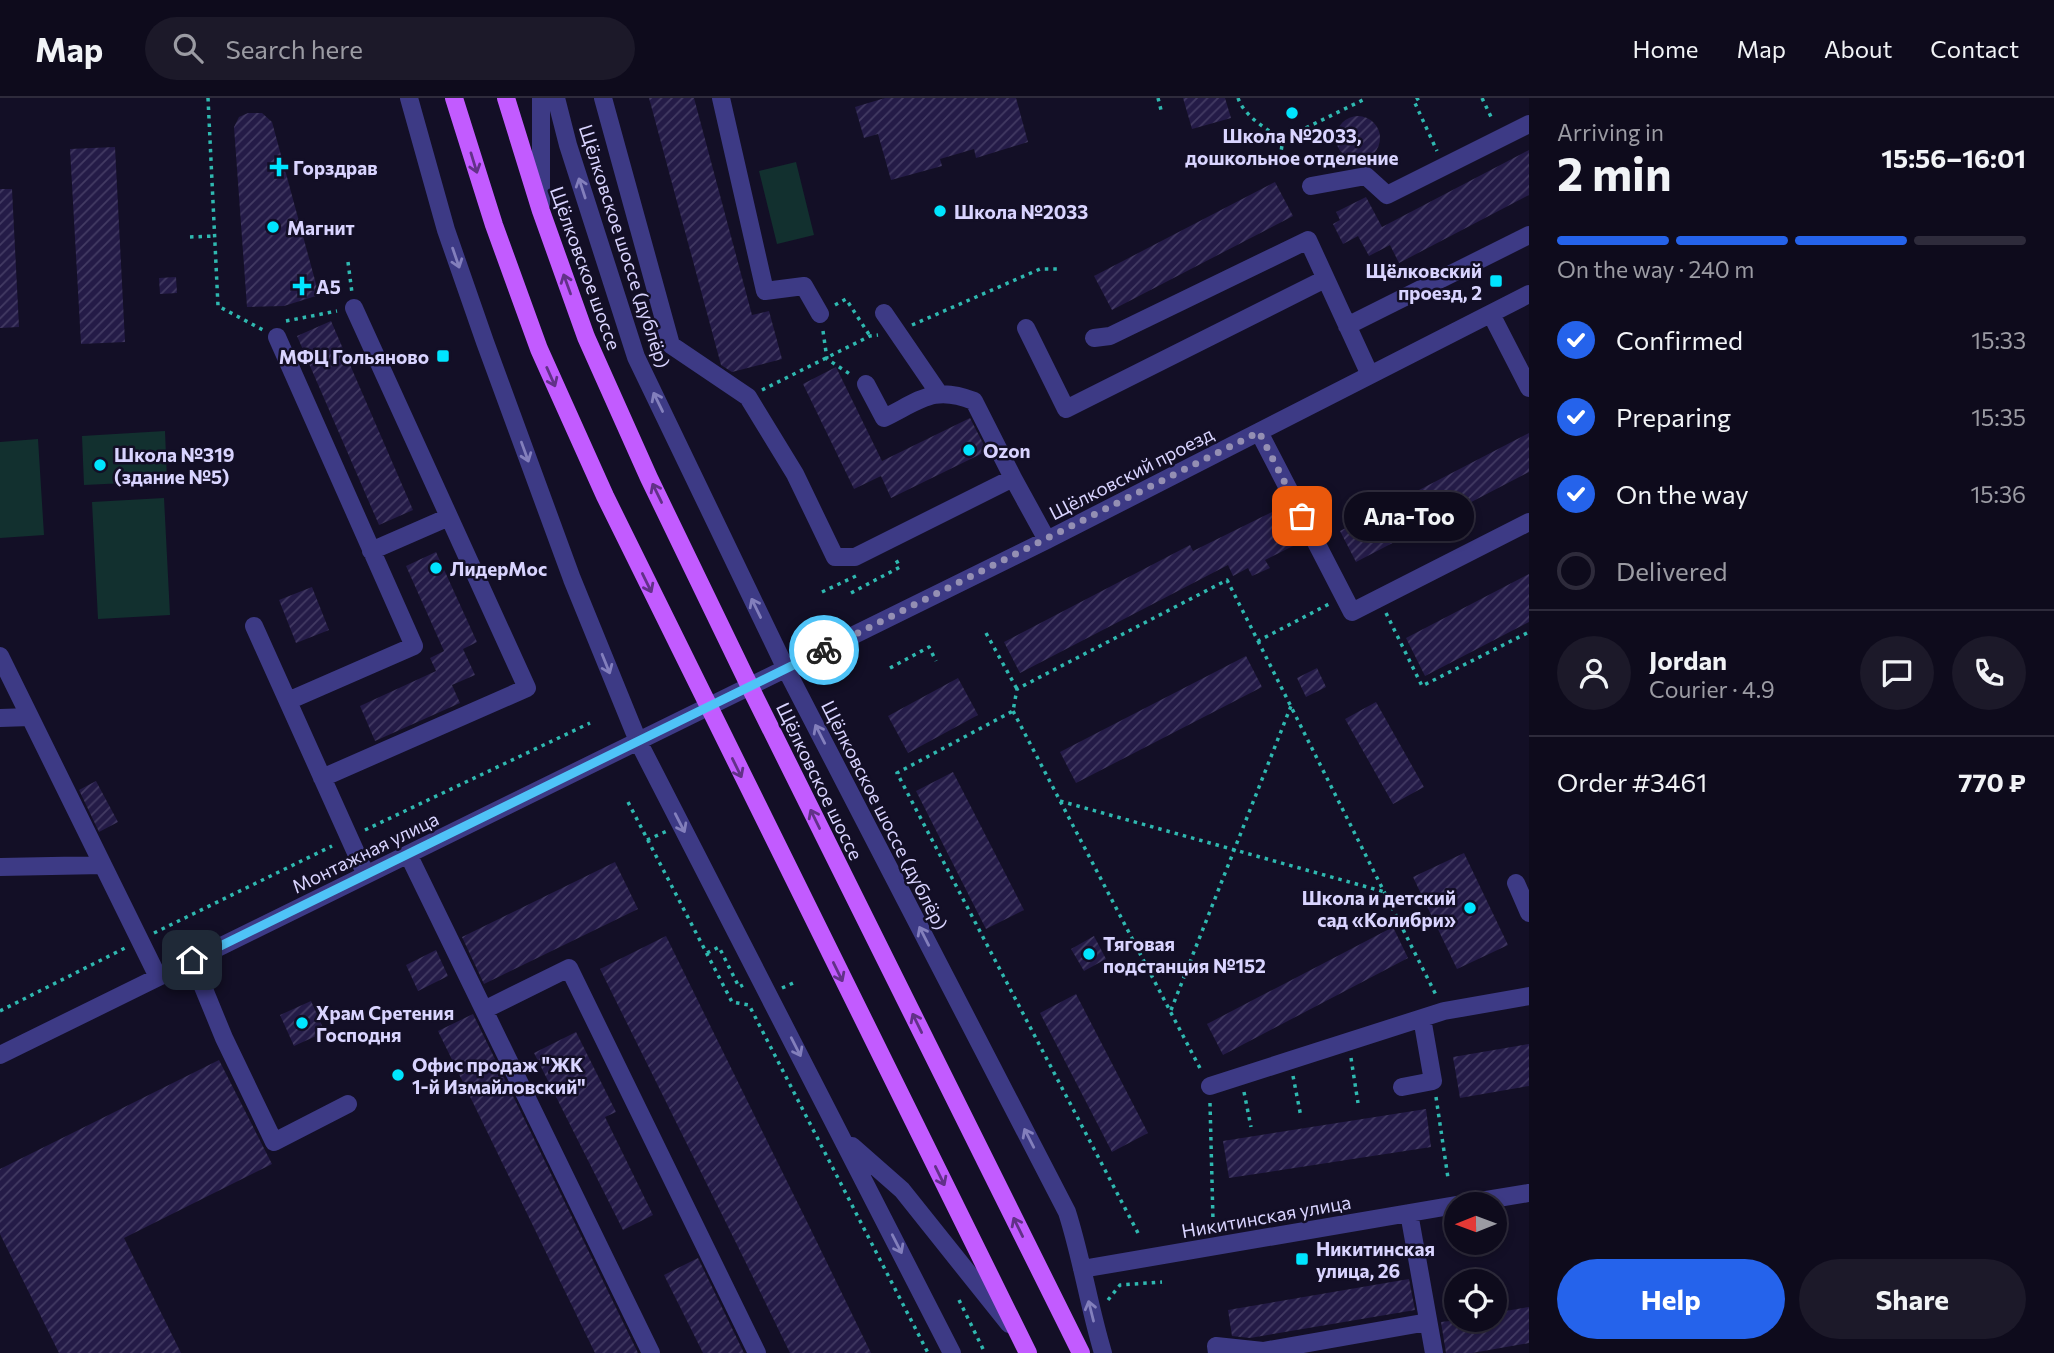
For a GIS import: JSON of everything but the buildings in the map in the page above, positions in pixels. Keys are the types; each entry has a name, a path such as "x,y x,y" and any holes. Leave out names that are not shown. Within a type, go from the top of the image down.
{"main road":[{"path":"454,98 494,225 539,349 605,496 1024,1345"},
{"name":"Щёлковское шоссе","path":"506,98 541,211 586,337 649,478 1081,1353"}],"street":[{"path":"409,98 446,230 485,342 572,579 638,741 845,1139 952,1353"},
{"path":"541,98 541,211"},
{"name":"Щёлковское шоссе (дублёр)","path":"556,98 568,145 636,357 786,669 1067,1212 1103,1353"},
{"path":"603,98 671,345 748,397 795,474 835,557 855,557 1013,478"},
{"path":"721,98 765,291 804,286 820,314"},
{"path":"1311,186 1366,176 1387,195 1529,124"},
{"path":"1347,326 1529,235"},
{"path":"1094,338 1110,336 1308,240 1370,375"},
{"path":"1026,328 1066,409 1325,279"},
{"name":"Щёлковский проезд","path":"750,687 1529,294"},
{"path":"322,778 527,688 354,308"},
{"path":"884,313 938,392"},
{"path":"1491,314 1529,388"},
{"path":"275,328 414,646 288,701"},
{"path":"866,384 884,418 938,392 956,394 974,401 1046,540"},
{"path":"1259,432 1352,612 1529,522"},
{"path":"371,551 449,517"},
{"path":"254,626 366,875"},
{"path":"0,656 158,977"},
{"name":"Монтажная улица","path":"0,1055 750,687"},
{"path":"0,718 30,717"},
{"path":"408,854 651,1353"},
{"path":"0,867 103,865"},
{"path":"1516,883 1529,913"},
{"path":"192,960 224,1038 274,1142 348,1104"},
{"path":"484,1010 569,968 757,1353"},
{"path":"1210,1086 1444,1011 1529,996"},
{"path":"1402,1087 1433,1081 1422,1018"},
{"path":"845,1139 902,1190 1024,1345"},
{"path":"1507,1197 1529,1193"},
{"name":"Никитинская улица","path":"1082,1269 1444,1207"},
{"path":"1409,1213 1434,1353"},
{"path":"1217,1353 1216,1346 1265,1352 1428,1322"}],"path":[{"path":"208,98 218,306 256,326 275,328 354,308 348,262"},
{"path":"1158,98 1162,114"},
{"path":"1238,98 1241,106 1264,128 1283,139"},
{"path":"1283,139 1367,98"},
{"path":"1419,98 1414,101 1444,166"},
{"path":"1482,98 1502,138"},
{"path":"1280,158 1283,139"},
{"path":"190,237 214,236"},
{"path":"748,397 870,336 896,332 1040,269 1059,268"},
{"path":"866,384 827,359 820,314 846,299 870,336"},
{"path":"256,326 275,328"},
{"path":"851,593 892,571"},
{"path":"1017,688 1227,580 1444,1011"},
{"path":"1258,641 1344,596"},
{"path":"1379,598 1422,686 1527,633 1529,642"},
{"path":"986,633 1017,688 1013,711 1210,1086 1213,1220"},
{"path":"890,668 929,647 936,661"},
{"path":"1170,1011 1291,706"},
{"path":"1013,711 897,773 1138,1233"},
{"path":"1060,801 1385,892"},
{"path":"628,802 732,1002 749,1005 928,1353"},
{"path":"647,841 668,830 673,839"},
{"path":"0,1010 140,940"},
{"path":"706,954 719,947 724,958"},
{"path":"1348,1042 1358,1102"},
{"path":"1290,1060 1301,1116"},
{"path":"1240,1076 1251,1127"},
{"path":"1433,1081 1448,1178"},
{"path":"1105,1306 1120,1284 1163,1282"},
{"path":"960,1300 985,1353"}],"green space":[{"path":"796,162 814,235 777,244 759,171"},
{"path":"165,431 167,481 84,485 82,436"},
{"path":"38,439 44,535 0,538 0,442"},
{"path":"164,498 170,615 98,619 92,502"}],"way so far":[{"path":"824,650 1259,432 1302,516"}],"place":[{"name":"Школа №2033, дошкольное отделение","path":"1292,113"},
{"name":"Горздрав","path":"279,167"},
{"name":"Школа №2033","path":"940,211"},
{"name":"Магнит","path":"273,227"},
{"name":"Щёлковский проезд, 2","path":"1496,281"},
{"name":"А5","path":"302,286"},
{"name":"МФЦ Гольяново","path":"443,356"},
{"name":"Ozon","path":"969,450"},
{"name":"Школа №319 (здание №5)","path":"100,465"},
{"name":"Ала-Тоо","path":"1302,516"},
{"name":"ЛидерМос","path":"436,568"},
{"name":"Школа и детский сад «Колибри»","path":"1470,908"},
{"name":"Тяговая подстанция №152","path":"1089,954"},
{"name":"Храм Сретения Господня","path":"302,1023"},
{"name":"Офис продаж \"ЖК 1-й Измайловский\"","path":"398,1075"},
{"name":"Никитинская улица, 26","path":"1302,1259"}],"route":[{"path":"192,960 824,650"}]}
